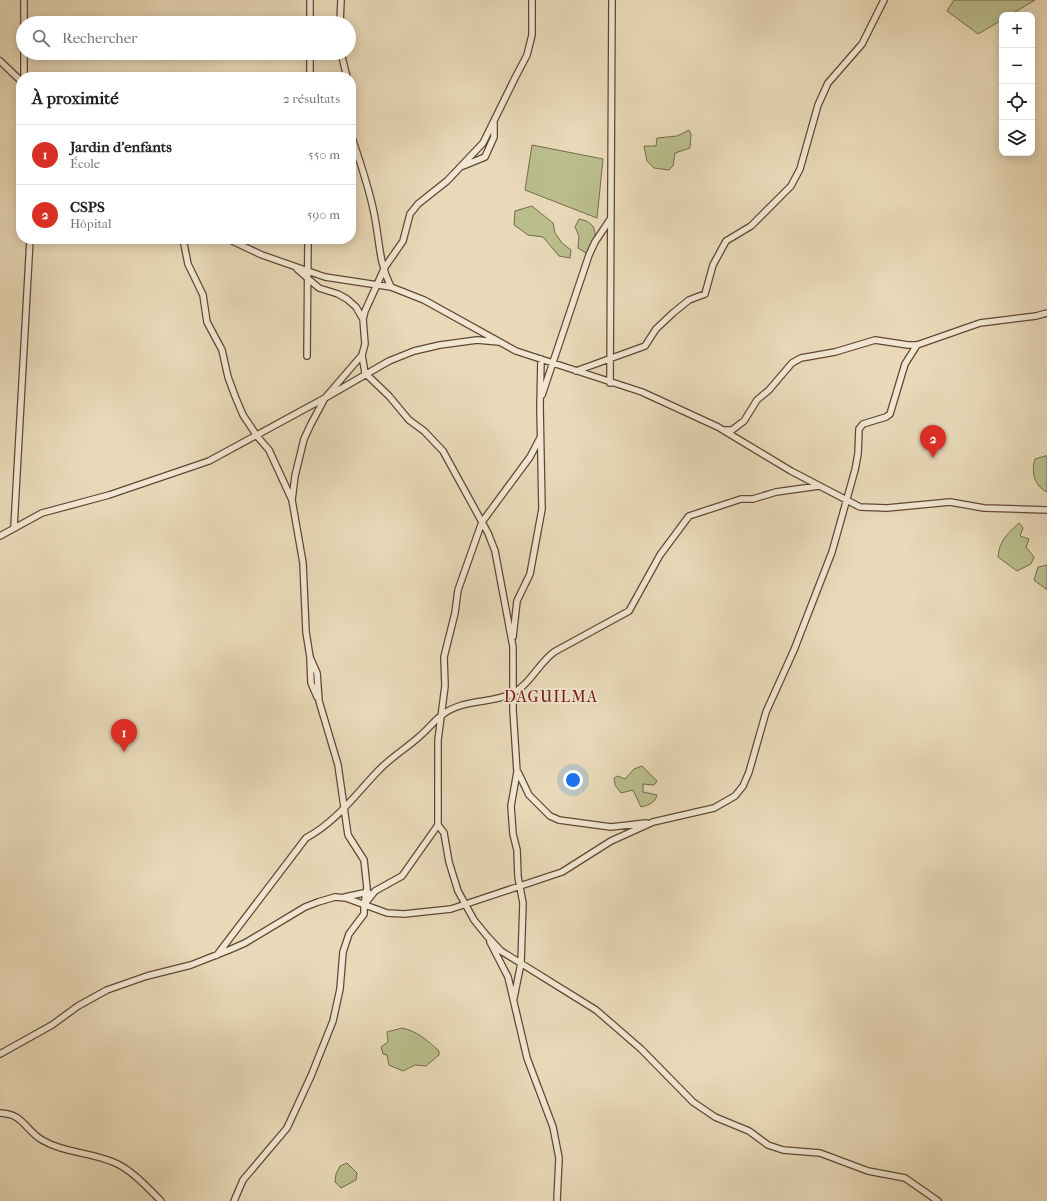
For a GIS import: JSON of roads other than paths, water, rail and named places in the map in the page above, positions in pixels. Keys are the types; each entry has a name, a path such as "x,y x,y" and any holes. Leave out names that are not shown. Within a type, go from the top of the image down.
{"street":[{"path":"24,0 24,16"},
{"path":"310,0 310,16"},
{"path":"340,16 341,0"},
{"path":"363,320 383,272 403,241 410,214 483,143 527,55 532,35 532,0"},
{"path":"610,383 612,0"},
{"path":"576,371 645,346 656,329 673,313 689,300 705,294 713,265 726,241 751,226 791,186 800,169 818,105 828,83 862,44 884,0"},
{"path":"24,60 24,72"},
{"path":"310,60 310,72"},
{"path":"343,60 346,72"},
{"path":"0,61 16,76"},
{"path":"461,166 485,157 494,137 494,120"},
{"path":"356,149 376,223 383,272 391,287"},
{"path":"540,401 589,255 595,242 611,218"},
{"path":"14,527 30,244"},
{"path":"183,244 188,264 202,290 207,322 222,350 228,377 243,415 257,436 269,450 292,500"},
{"path":"239,244 262,255 325,277 391,287 424,300 516,351 610,383 642,392 722,430 819,486 860,507 887,508 950,502 984,508 1047,510"},
{"path":"307,356 308,244"},
{"path":"296,267 319,288 338,294 347,299 356,307 363,320 365,344 362,355 365,373 389,396 409,420 424,431 443,451 482,522 495,551 513,647"},
{"path":"722,430 732,430 744,421 757,400 769,390 792,363 801,358 835,352 875,340 903,345 917,345 980,324 1047,313"},
{"path":"0,536 42,513 109,495 209,461 325,398 389,360 414,351 440,345 477,340 501,342"},
{"path":"518,772 529,795 550,816 559,820 611,827 653,822 714,808 735,796 743,786 749,772 766,712 817,592 832,552 858,454 859,429 863,424 886,417 890,414 905,364 917,345"},
{"path":"234,1201 244,1180 287,1128 311,1076 333,1021 340,989 343,952 349,934 364,914 366,893 364,860 348,835 341,799 342,786 338,765 319,701 317,673 310,657 306,632 303,563 292,500 294,476 304,439 325,398 362,355"},
{"path":"514,998 521,963 523,903 511,806 518,772 513,694 513,647 517,601 530,574 542,509 540,438 541,360"},
{"path":"364,904 369,896 402,876 438,825 438,740 443,714 445,686 444,657 455,613 458,590 482,522 530,457 540,438"},
{"path":"217,955 306,838 318,832 344,810 380,769 421,735 443,714 467,704 513,694 554,652 629,611 660,555 689,516 741,499 753,499 776,492 819,486"},
{"path":"0,1054 52,1025 78,1006 107,990 147,976 191,965 217,955 245,943 305,907 335,897 364,904 387,913 404,914 451,909 562,872 611,841 653,822"},
{"path":"438,825 444,833 449,862 464,904 474,920 487,936 501,951 596,1010 636,1044 693,1102 715,1117 749,1131 768,1145 783,1150 820,1153 868,1171 905,1178 938,1201"},
{"path":"341,898 379,889"},
{"path":"487,936 508,977 527,1058 553,1127 559,1158 558,1201"},
{"path":"0,1113 18,1116 36,1135 58,1147 115,1162 129,1171 160,1201"}],"place":[{"name":"CSPS","path":"933,458"},
{"name":"Jardin d'enfants","path":"124,752"}],"district":[{"name":"DAGUILMA","path":"551,696"}]}
